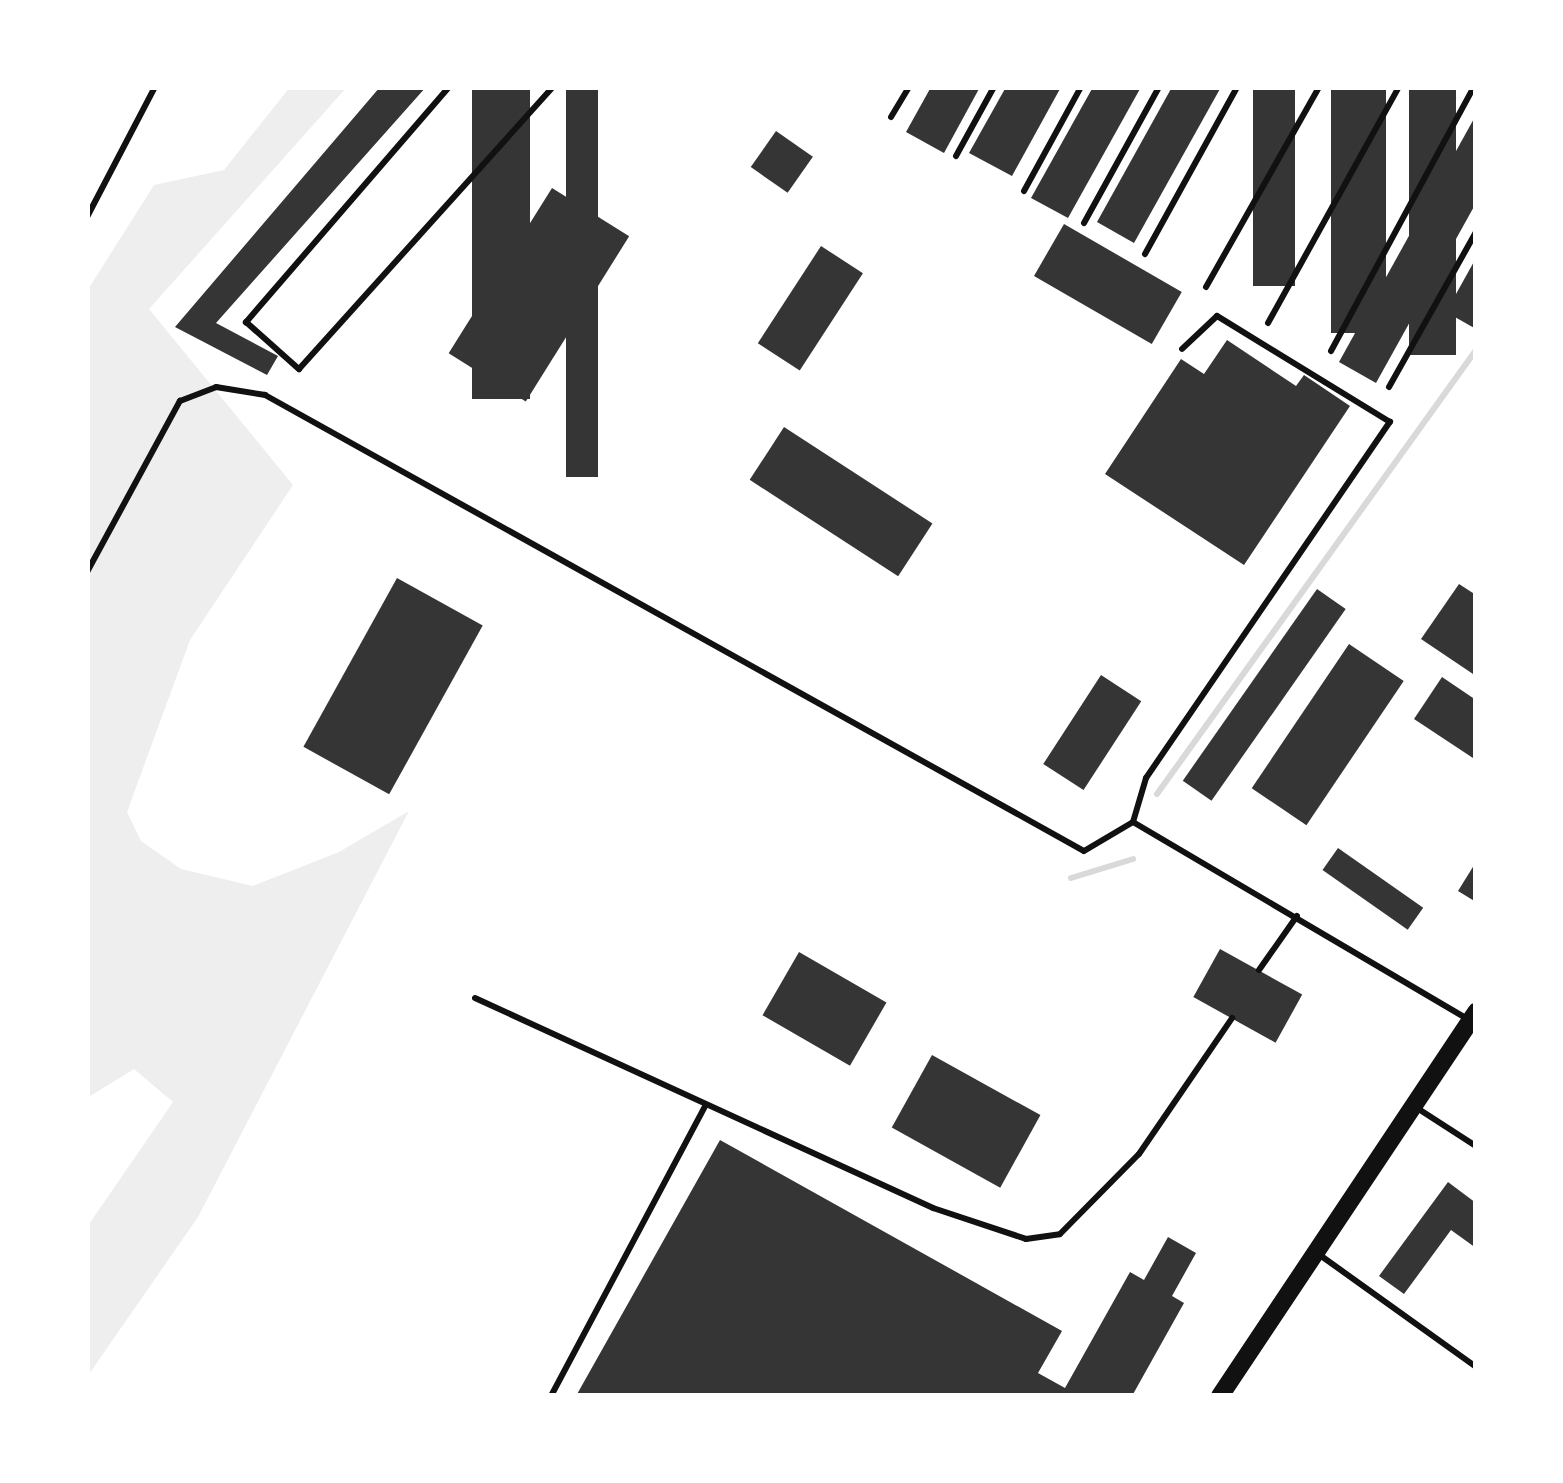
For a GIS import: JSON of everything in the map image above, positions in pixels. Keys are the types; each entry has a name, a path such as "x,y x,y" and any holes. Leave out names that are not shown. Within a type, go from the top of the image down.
{"main road":[{"path":"1220,1396 1473,1016"}],"lane":[{"path":"87,217 154,87"},
{"path":"449,87 245,322 299,368 553,87"},
{"path":"891,117 909,87"},
{"path":"956,156 994,87"},
{"path":"1024,191 1081,87"},
{"path":"1084,224 1159,87"},
{"path":"1145,254 1237,87"},
{"path":"1206,287 1319,87"},
{"path":"1268,323 1399,87"},
{"path":"1331,351 1474,87"},
{"path":"1389,387 1476,232"},
{"path":"87,572 180,401 217,387 265,395 1084,851 1133,822 1146,778 1390,422 1216,316 1183,349"},
{"path":"1133,822 1473,1016"},
{"path":"1259,970 1297,916"},
{"path":"475,998 933,1208 1026,1239 1060,1234 1139,1154 1232,1018"},
{"path":"551,1396 705,1106"},
{"path":"1414,1106 1476,1146"},
{"path":"1314,1250 1476,1367"}],"shaded area":[{"path":"290,87 347,87 149,309 293,485 190,640 127,812 141,841 181,869 253,886 339,852 409,811 198,1217 87,1377 87,1227 173,1102 134,1069 87,1098 87,291 154,185 224,170"}],"building":[{"path":"380,87 426,87 216,323 278,356 267,375 175,327"},
{"path":"472,87 530,87 530,399 472,399"},
{"path":"566,87 598,87 598,477 566,477"},
{"path":"931,87 980,87 944,153 906,132"},
{"path":"1006,87 1061,87 1012,176 969,153"},
{"path":"1093,87 1141,87 1068,218 1031,198"},
{"path":"1172,87 1221,87 1134,243 1097,222"},
{"path":"1253,87 1295,87 1295,286 1253,286"},
{"path":"1331,87 1386,87 1386,333 1331,333"},
{"path":"1409,87 1456,87 1456,355 1409,355"},
{"path":"1476,115 1476,203 1376,383 1339,362"},
{"path":"776,131 813,157 788,193 751,167"},
{"path":"552,188 629,236 526,402 449,353"},
{"path":"1064,224 1182,292 1152,344 1034,276"},
{"path":"821,246 863,273 800,371 758,343"},
{"path":"1476,258 1476,329 1446,312"},
{"path":"1227,340 1296,386 1304,375 1350,406 1244,565 1105,474 1181,359 1204,374"},
{"path":"784,427 932,523 898,576 750,480"},
{"path":"397,578 483,626 389,794 303,747"},
{"path":"1459,584 1476,595 1476,676 1421,639"},
{"path":"1317,589 1346,609 1211,801 1183,781"},
{"path":"1349,644 1404,681 1306,825 1252,788"},
{"path":"1101,675 1141,701 1084,790 1043,764"},
{"path":"1442,677 1476,700 1476,760 1414,719"},
{"path":"1338,848 1423,908 1408,930 1323,870"},
{"path":"1476,862 1476,902 1458,891"},
{"path":"1220,949 1302,995 1276,1043 1193,997"},
{"path":"799,952 886,1002 850,1066 763,1015"},
{"path":"932,1055 1040,1115 1000,1188 892,1128"},
{"path":"720,1140 1062,1331 1038,1373 1065,1388 1130,1272 1144,1280 1168,1237 1196,1253 1172,1296 1184,1303 1132,1396 576,1396"},
{"path":"1448,1182 1476,1203 1476,1248 1451,1230 1404,1294 1379,1276"}],"waterway":[{"path":"1157,794 1476,350"},
{"path":"1071,878 1133,859"}]}
